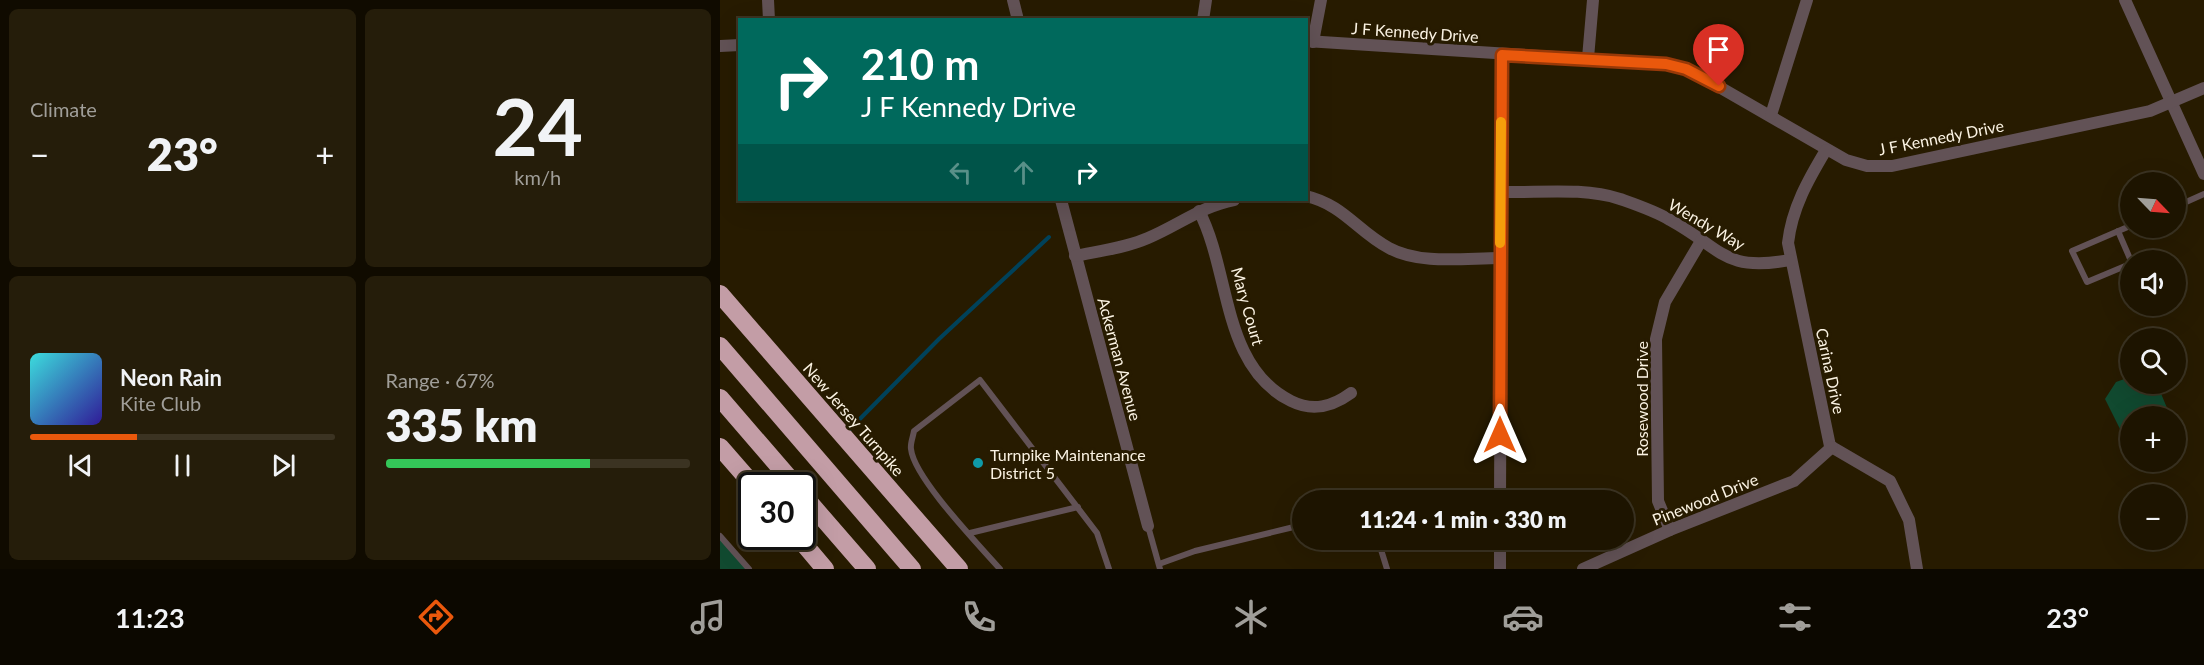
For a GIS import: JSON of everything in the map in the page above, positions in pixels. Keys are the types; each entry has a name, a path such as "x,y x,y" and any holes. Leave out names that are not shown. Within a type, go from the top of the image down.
{"highway":[{"name":"New Jersey Turnpike","path":"720,294 959,569"},
{"path":"720,346 912,569"},
{"path":"720,398 784,472"},
{"path":"720,447 742,472"},
{"path":"816,510 867,569"},
{"path":"809,550 825,569"}],"street":[{"path":"768,0 769,18"},
{"path":"1012,0 1017,18"},
{"path":"1203,18 1206,0"},
{"path":"1310,42 1321,0"},
{"path":"1588,58 1593,0"},
{"path":"1771,115 1807,0"},
{"path":"2125,0 2204,174"},
{"name":"J F Kennedy Drive","path":"1310,42 1666,64 1686,69 1771,115 1826,150 1867,166 1892,166 2150,111 2204,88"},
{"path":"720,46 738,45"},
{"path":"1500,490 1502,55"},
{"name":"Carina Drive","path":"1826,150 1803,190 1794,212 1788,243 1832,447"},
{"name":"Wendy Way","path":"1501,192 1590,194 1617,198 1671,220 1727,258 1761,265 1790,260"},
{"path":"1308,197 1335,205 1373,238 1390,249 1407,255 1500,258"},
{"name":"Ackerman Avenue","path":"1061,201 1148,526"},
{"path":"1075,256 1131,245 1170,228 1199,211 1231,201"},
{"name":"Mary Court","path":"1199,211 1210,231 1238,338 1248,363 1265,383 1300,405 1321,407 1337,404 1351,393"},
{"name":"Rosewood Drive","path":"1670,530 1658,501 1656,339 1665,302 1701,241"},
{"path":"1832,447 1890,482 1909,520 1917,569"},
{"name":"Pinewood Drive","path":"1582,569 1670,530 1794,481 1832,447"},
{"path":"1500,550 1500,569"}],"lane":[{"path":"2186,202 2204,194"},
{"path":"2120,267 2086,282 2072,251 2118,231 2125,250"},
{"path":"1000,569 932,487 914,462 910,448 914,431 980,380 1097,533 1109,569"},
{"path":"970,533 1078,507"},
{"path":"1148,526 1159,567 1203,549 1292,527"},
{"path":"720,536 749,569"},
{"path":"1381,550 1387,569"}],"green space":[{"path":"2120,381 2120,394 2161,394 2166,406 2120,406 2120,429 2105,399 2116,382"},
{"path":"720,536 749,569 720,569"}],"waterway":[{"path":"846,433 939,339 1049,237"}],"slow traffic":[{"path":"1500,243 1501,122"}],"place":[{"name":"Turnpike Maintenance District 5","path":"978,463"}],"route":[{"path":"1500,435 1502,55 1666,64 1686,69 1719,86"}]}
